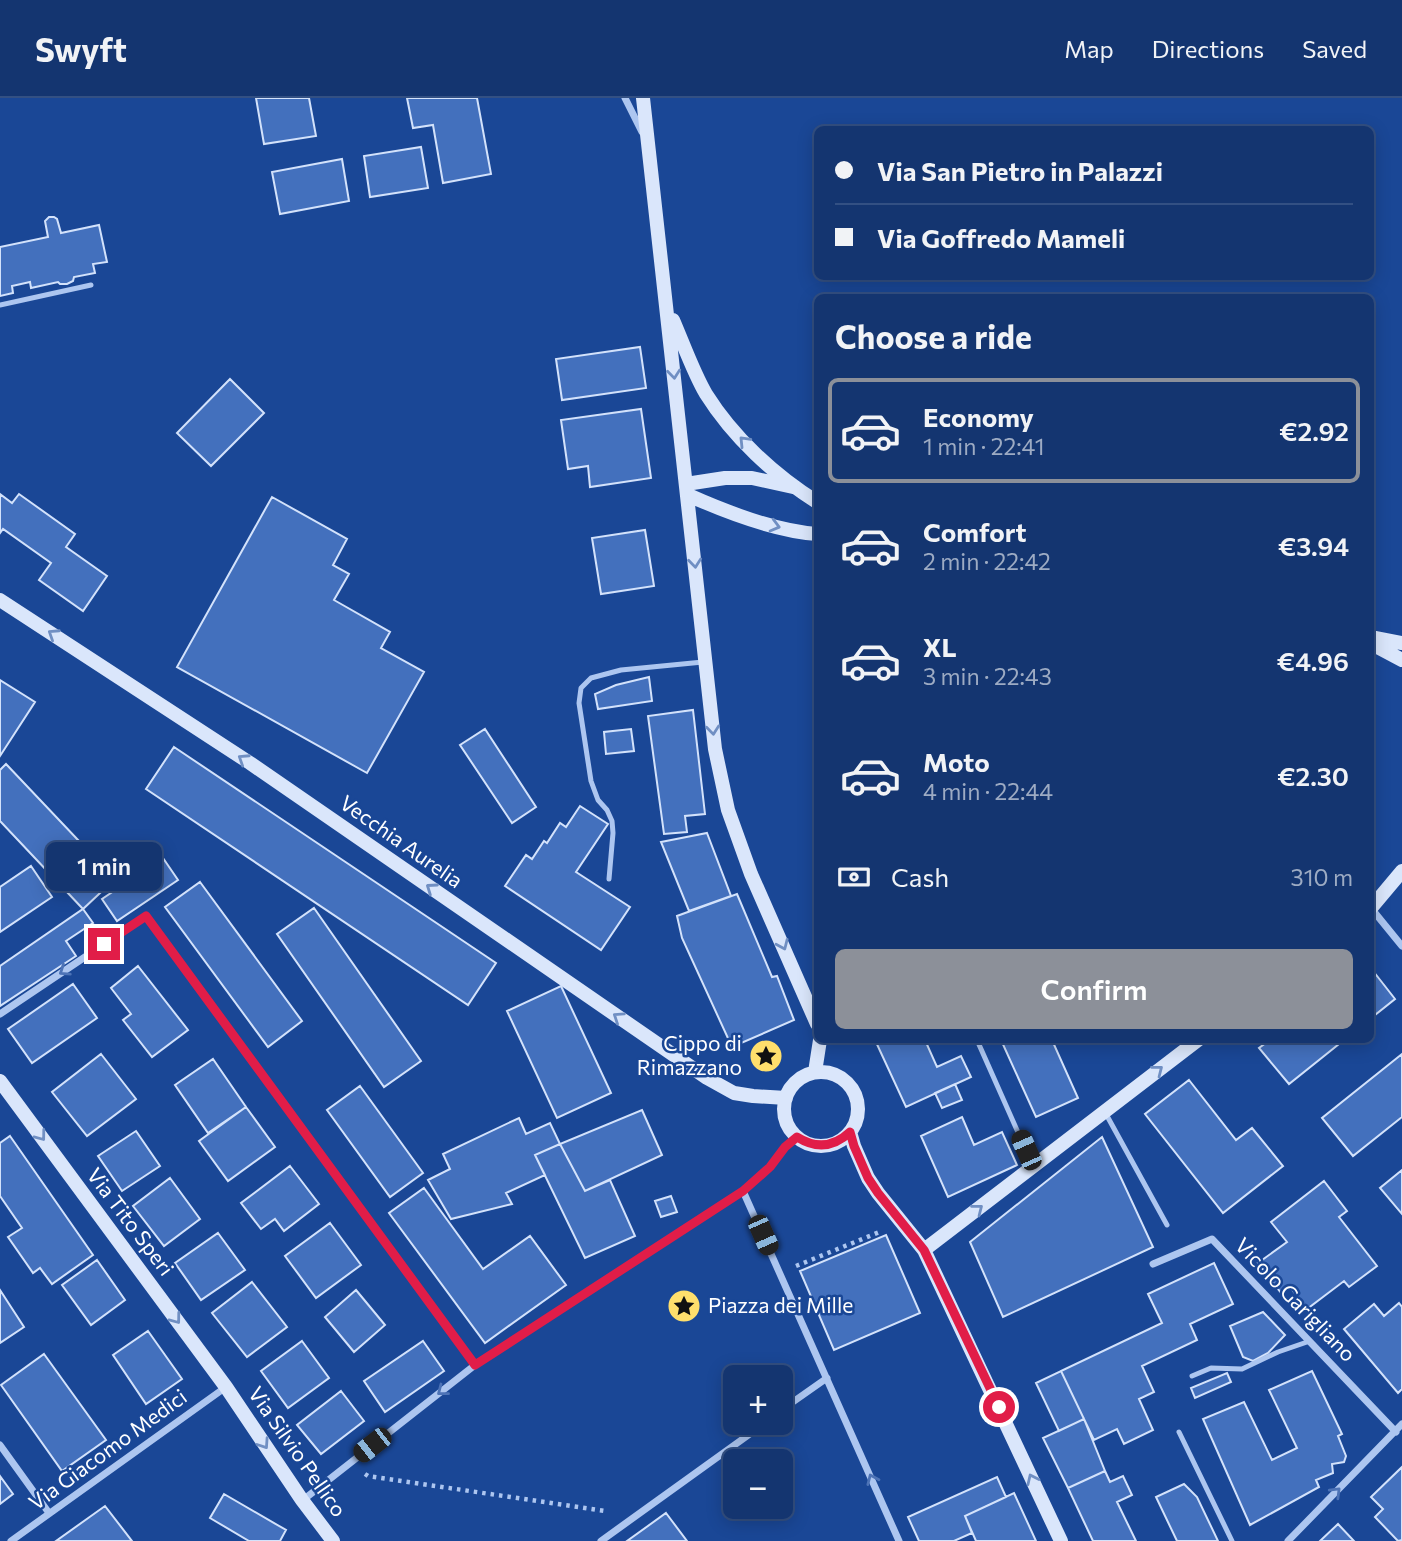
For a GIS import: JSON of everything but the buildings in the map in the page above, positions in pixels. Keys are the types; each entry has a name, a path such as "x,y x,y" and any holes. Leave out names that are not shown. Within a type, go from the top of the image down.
{"main road":[{"path":"643,98 715,749 728,810 751,874 814,1017"},
{"path":"667,306 705,392 729,426 794,488 814,500"},
{"path":"687,490 725,478 752,478 794,488"},
{"path":"687,490 729,513 814,534"},
{"name":"Vecchia Aurelia","path":"0,600 250,763 707,1078 733,1093 786,1098"},
{"path":"1374,638 1402,643"},
{"path":"1374,645 1402,660"},
{"path":"1374,905 1402,871"},
{"path":"1374,906 1402,882"},
{"path":"815,1072 820,1043"},
{"path":"924,1250 1194,1043"},
{"path":"815,1072 837,1075 853,1090 857,1101 858,1112 850,1132 834,1143 825,1145 815,1145 797,1137 785,1119 784,1109 790,1089 797,1081 815,1072"},
{"name":"Via Tito Speri","path":"0,1081 226,1387"},
{"path":"850,1132 868,1178 924,1250 1061,1541"},
{"name":"Via Silvio Pellico","path":"226,1387 333,1541"}],"street":[{"path":"625,98 649,145"},
{"path":"1374,913 1402,946"},
{"path":"0,1014 146,916 475,1365"},
{"path":"302,1500 475,1365 743,1191 770,1167 785,1147 797,1137"},
{"path":"743,1191 899,1541"},
{"name":"Vicolo Garigliano","path":"1153,1264 1212,1239 1396,1432"},
{"path":"793,1402 827,1378"},
{"name":"Via Giacomo Medici","path":"11,1541 226,1387"},
{"path":"1288,1541 1402,1424"},
{"path":"601,1541 748,1435"},
{"path":"0,1445 49,1513"}],"lane":[{"path":"0,305 91,285"},
{"path":"609,879 612,821 598,800 592,781 579,703 581,688 592,678 621,670 706,662"},
{"path":"978,1043 1033,1166"},
{"path":"1104,1112 1167,1225"},
{"path":"1192,1376 1211,1368 1242,1369 1310,1341"},
{"path":"1179,1432 1233,1541"}],"path":[{"path":"783,1279 792,1268 888,1228 905,1225"},
{"path":"352,1461 368,1476 605,1511"}],"place":[{"name":"Cippo di Rimazzano","path":"766,1056"},
{"name":"Piazza dei Mille","path":"684,1306"}],"route":[{"path":"104,944 146,916 475,1365 743,1191 770,1167 785,1147 797,1137 815,1145 825,1145 834,1143 850,1132 868,1178 924,1250 999,1407"}]}
